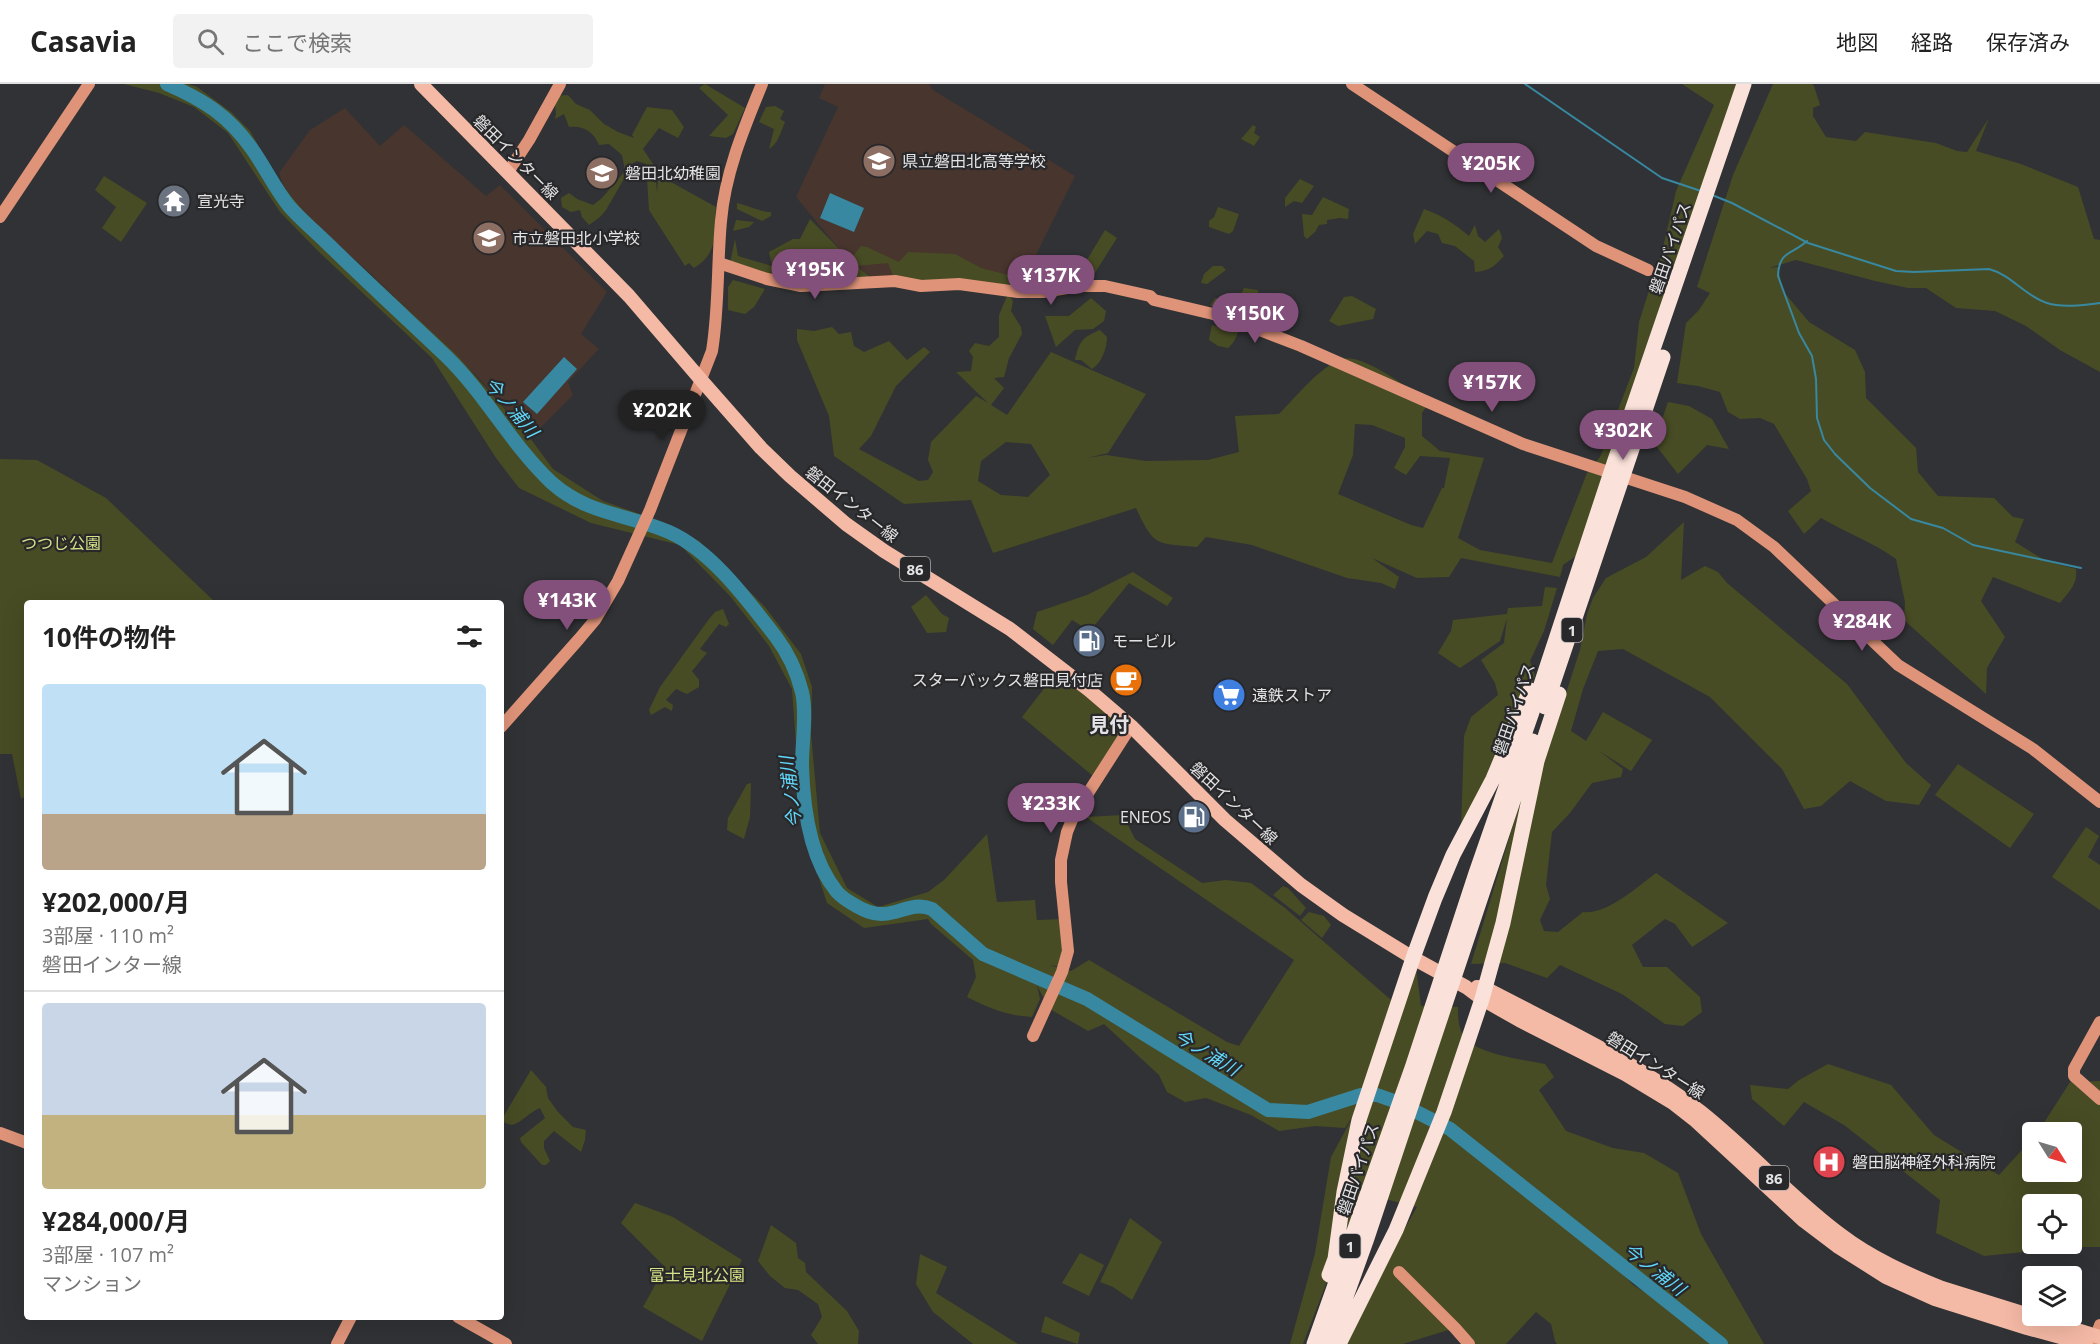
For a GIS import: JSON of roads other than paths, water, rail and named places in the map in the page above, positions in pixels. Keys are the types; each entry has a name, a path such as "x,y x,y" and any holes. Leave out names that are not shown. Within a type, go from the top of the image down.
{"highway":[{"name":"磐田バイパス","path":"1687,268 1744,84"},
{"name":"磐田バイパス","path":"1314,1344 1389,1151 1678,292 1754,84"},
{"path":"1306,1344 1335,1259 1344,1192 1359,1120 1434,898 1453,855 1498,768 1588,560"},
{"path":"1339,1344 1396,1230 1426,1158 1483,993 1517,864 1525,814 1538,762 1566,670 1588,560"},
{"name":"磐田バイパス","path":"1329,1344 1366,1241 1389,1151"}],"main road":[{"name":"磐田インター線","path":"421,84 629,296 761,447 790,476 846,524 884,551 1010,628 1089,690 1131,726 1225,820 1301,885 1413,958 1466,987 1483,993 1631,1066 1679,1096 1702,1113 1842,1236 1872,1254 1942,1288 2095,1337"}],"street":[{"path":"0,217 89,84"},
{"path":"508,172 529,140 560,84"},
{"path":"504,724 595,620 618,581 649,512 702,381 712,351 715,331 721,220 729,176 739,139 762,84"},
{"path":"1352,84 1596,246 1648,270"},
{"path":"719,263 767,279 801,286 895,281 921,285 959,284 1018,292 1043,292 1078,286 1105,286 1213,314 1281,338 1523,444 1718,510 1756,532 1774,547 1898,665 2033,749 2100,802"},
{"path":"1033,1036 1062,972 1068,951 1061,882 1064,842 1074,815 1131,726"},
{"path":"2100,1022 2074,1069 2074,1076 2100,1099"},
{"path":"0,1133 24,1142"},
{"path":"1399,1272 1468,1344"},
{"path":"337,1344 349,1320"},
{"path":"463,1320 506,1344"}],"water":[{"path":"830,193 864,208 854,232 820,218"},
{"path":"564,357 577,369 537,414 523,402"}],"waterway":[{"name":"今ノ浦川","path":"167,84 193,96 215,110 234,127 252,149 293,211 447,357 552,483 580,502 654,526 685,540 714,564 741,593 780,643 798,677 803,700 803,781 810,832 820,864 828,879 837,892 849,902 862,909 882,914 914,907 932,909 983,954 1087,999 1268,1110 1308,1112 1361,1095 1377,1095 1397,1102 1450,1129 1721,1344"},
{"path":"1525,84 1662,178 1701,191"},
{"path":"1712,195 1808,243 1896,271 1989,269 2005,276 2039,300 2053,305 2100,303"},
{"path":"1807,241 1784,257 1778,276 1799,333 1812,356 1816,379 1817,418 1824,440 1835,454 1870,488 1911,519 1943,528 1973,545 2081,568"}],"place":[{"name":"県立磐田北高等学校","path":"879,161"},
{"name":"磐田北幼稚園","path":"602,173"},
{"name":"宣光寺","path":"174,201"},
{"name":"市立磐田北小学校","path":"489,238"},
{"name":"モービル","path":"1089,641"},
{"name":"スターバックス磐田見付店","path":"1126,680"},
{"name":"遠鉄ストア","path":"1229,695"},
{"name":"ENEOS","path":"1194,817"},
{"name":"磐田脳神経外科病院","path":"1829,1162"}],"district":[{"name":"見付","path":"1109,724"}],"park label":[{"name":"つつじ公園","path":"61,543"},
{"name":"富士見北公園","path":"697,1275"}]}
